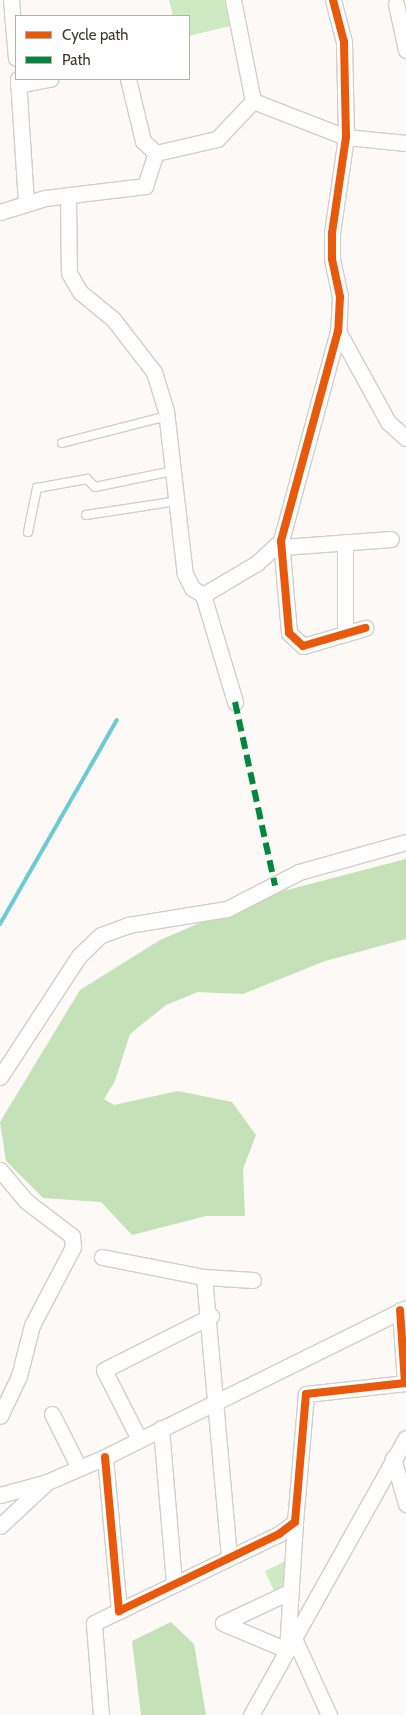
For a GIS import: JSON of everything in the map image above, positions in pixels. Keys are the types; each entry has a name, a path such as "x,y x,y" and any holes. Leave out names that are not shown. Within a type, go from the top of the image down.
{"street":[{"path":"11,0 15,46"},
{"path":"233,0 253,101"},
{"path":"333,0 344,42 346,137 332,233 332,259 340,297 338,331 282,544 289,633 303,646 365,628"},
{"path":"396,4 406,50"},
{"path":"26,202 18,82 39,80"},
{"path":"128,80 143,141 156,153"},
{"path":"253,101 346,137 406,143"},
{"path":"156,153 217,139 253,101"},
{"path":"0,212 26,202 145,186 156,153"},
{"path":"68,196 69,273 80,292 114,319 135,344 154,372 167,416 184,574 192,588 203,594 235,702"},
{"path":"338,331 388,422 406,438"},
{"path":"203,594 257,563 282,544 391,539"},
{"path":"345,542 345,634"},
{"path":"0,1077 79,956 101,935 128,925 227,909 299,872 406,842"},
{"path":"0,1170 26,1201 72,1236 73,1247 32,1325 19,1376 0,1416"},
{"path":"102,1257 204,1277 253,1280"},
{"path":"204,1277 211,1316 229,1558"},
{"path":"0,1495 48,1482 105,1457 403,1309 405,1383 306,1394 295,1522 291,1591 291,1644 328,1715"},
{"path":"140,1439 104,1370 211,1316"},
{"path":"52,1414 79,1468"},
{"path":"161,1428 174,1584"},
{"path":"258,1711 291,1644 392,1458 406,1438"},
{"path":"105,1457 119,1611"},
{"path":"392,1458 406,1504"},
{"path":"0,1526 48,1482"},
{"path":"101,1715 94,1623 229,1558 295,1522"},
{"path":"291,1591 223,1623 291,1644"}],"lane":[{"path":"62,443 167,416"},
{"path":"28,532 36,488 87,479 95,487 173,471"},
{"path":"86,515 177,501"}],"green space":[{"path":"169,0 233,0 234,25 190,36 190,15 173,15"},
{"path":"406,859 406,939 325,961 243,994 198,992 166,1005 130,1034 115,1081 104,1099 114,1105 178,1091 232,1102 256,1135 243,1169 245,1216 206,1216 132,1235 101,1202 43,1198 6,1161 0,1122 80,990 160,940 260,897"},
{"path":"292,1558 291,1591 277,1597 265,1571"},
{"path":"171,1622 194,1644 206,1715 141,1715 132,1641"}],"waterway":[{"path":"0,924 117,720"}],"marked path":[{"path":"235,702 275,886"}],"cycle path":[{"path":"333,0 344,42 346,137 332,233 332,259 340,297 338,331 281,541 289,633 303,646 365,628"},
{"path":"105,1457 119,1611 279,1534 295,1522 306,1394 405,1383 400,1310"}]}
